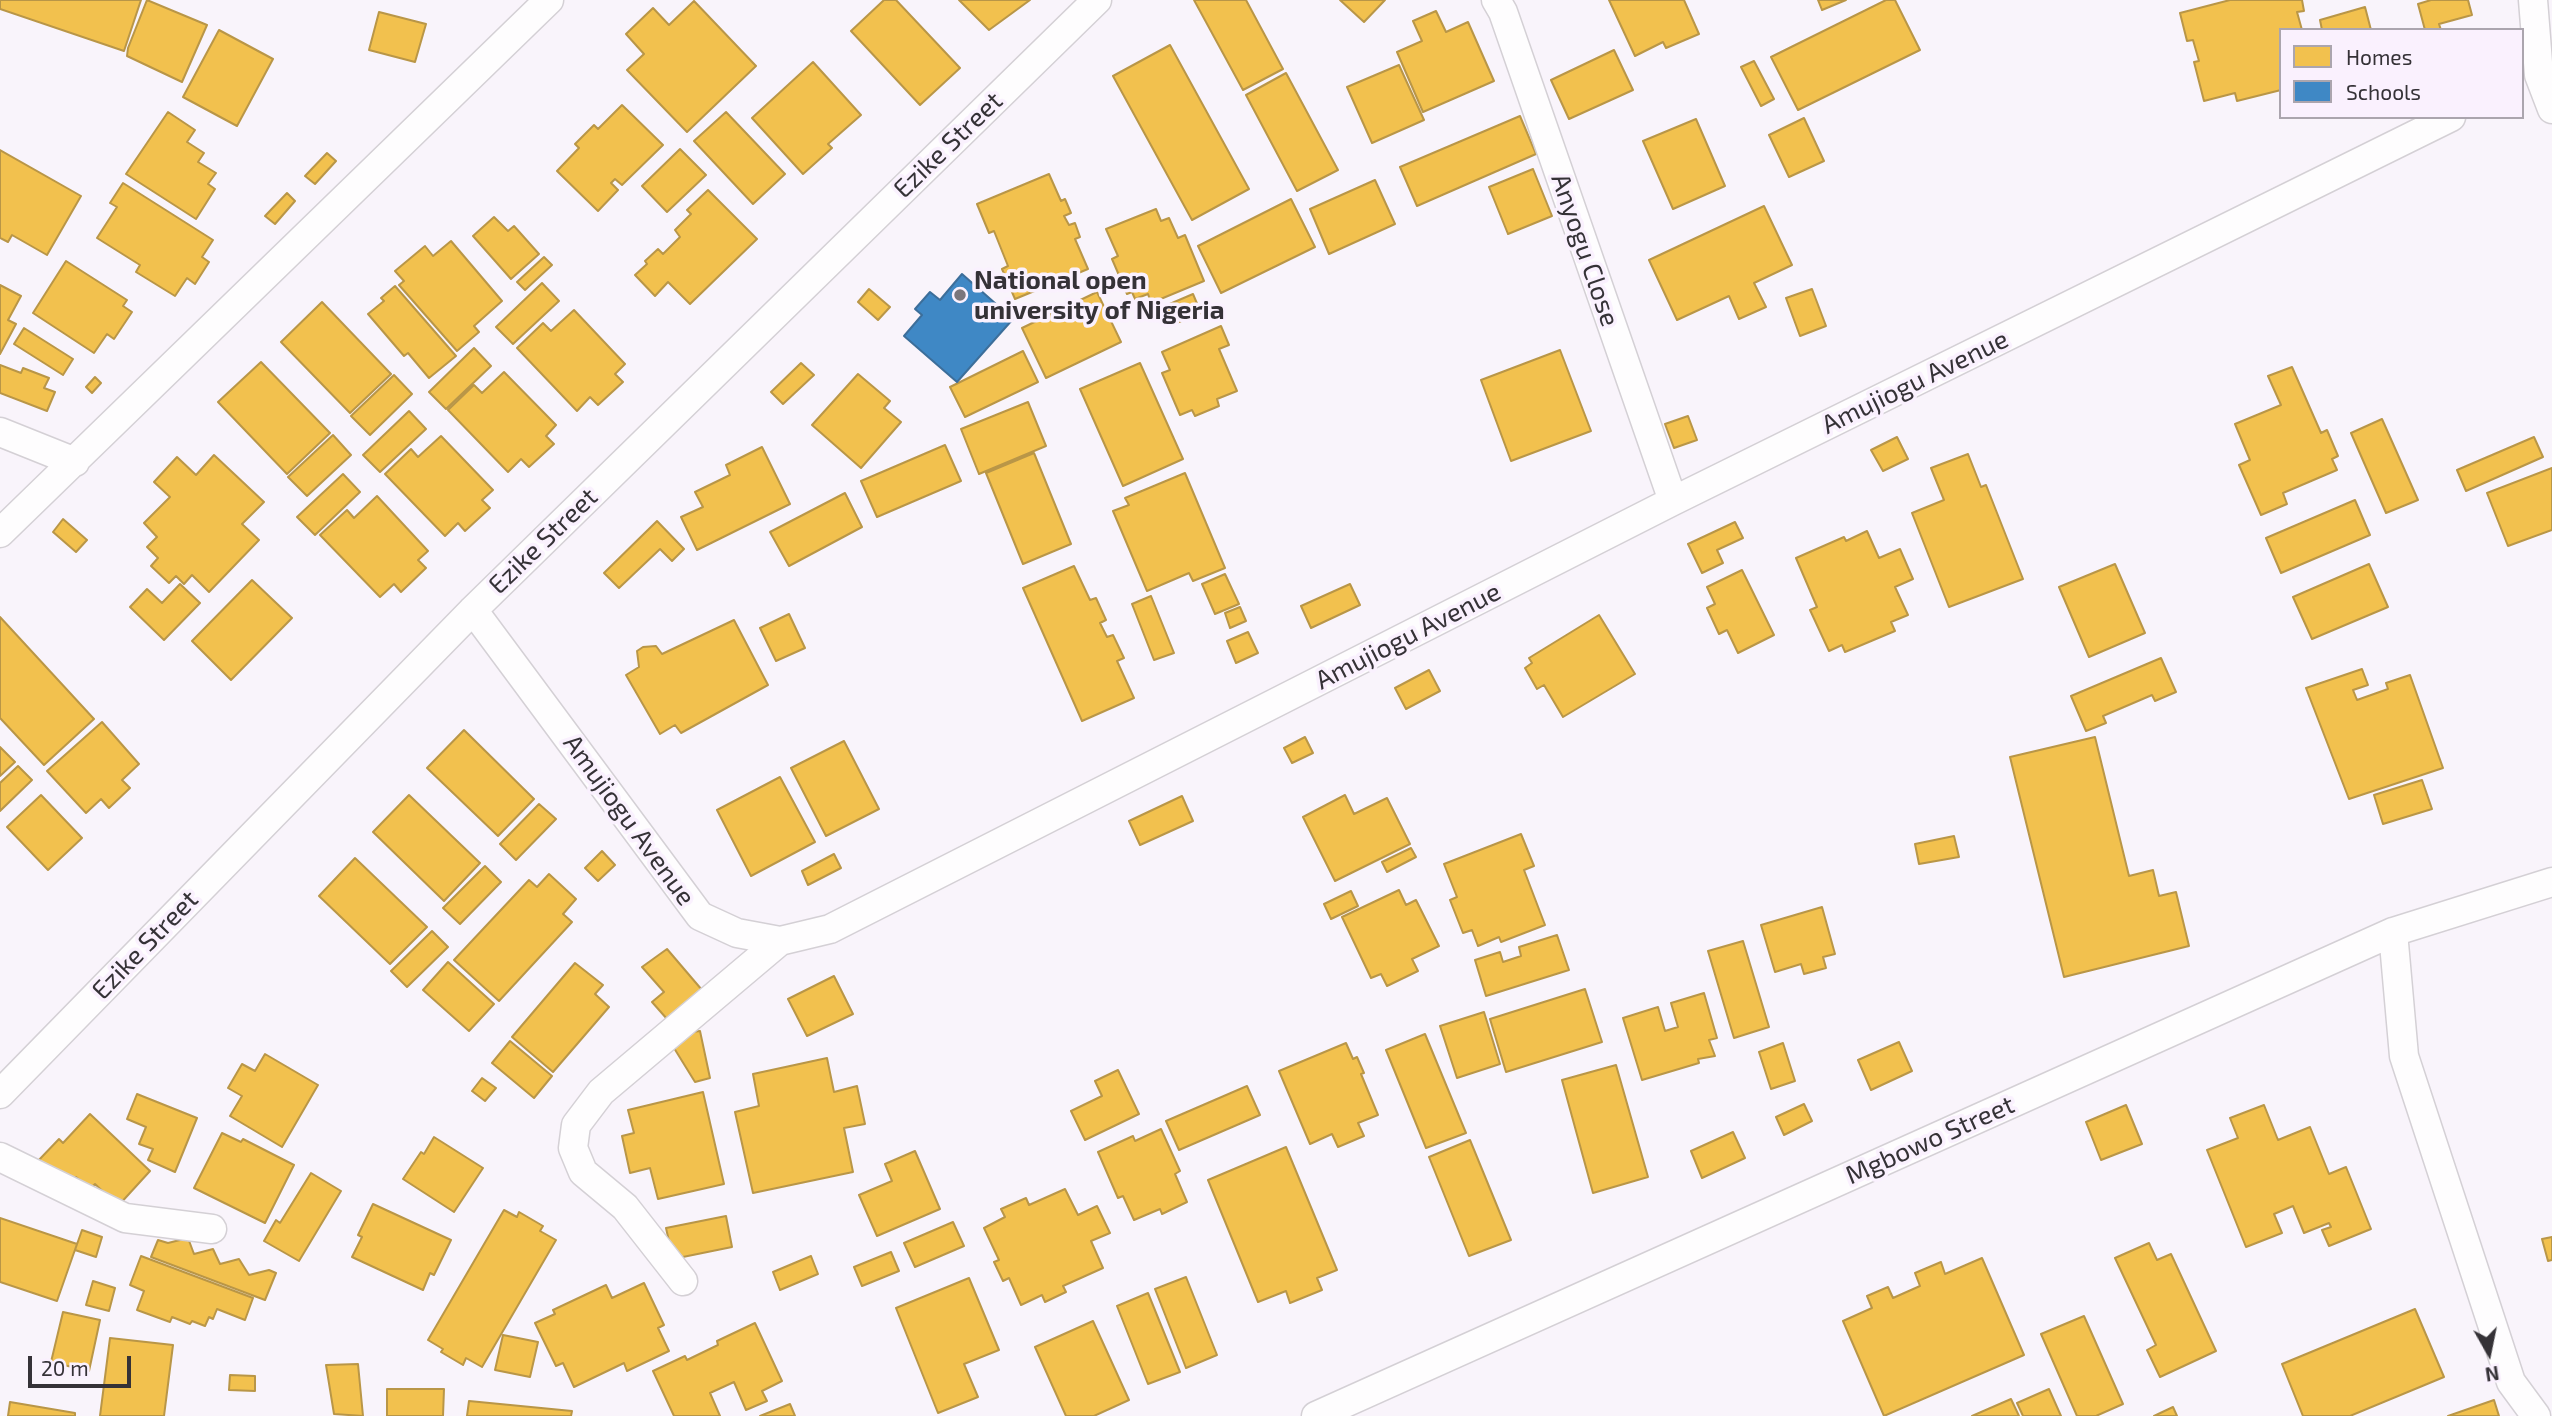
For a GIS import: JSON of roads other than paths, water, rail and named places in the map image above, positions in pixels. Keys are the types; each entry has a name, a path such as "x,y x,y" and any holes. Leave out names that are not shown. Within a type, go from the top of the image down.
{"street":[{"path":"0,533 549,0"},
{"name":"Ezike Street","path":"0,1094 473,610 1097,0"},
{"name":"Anyogu Close","path":"1496,0 1503,12 1673,501"},
{"path":"2533,0 2531,79 2552,109"},
{"name":"Amujiogu Avenue","path":"473,610 700,916 737,933 780,941 831,929 1673,501 2447,119"},
{"path":"0,432 75,462"},
{"name":"Mgbowo Street","path":"1316,1416 2393,932 2552,882"},
{"path":"2393,932 2404,1056 2511,1382 2536,1416"},
{"path":"683,1280 625,1207 583,1172 573,1148 576,1125 601,1092 780,941"},
{"path":"0,1157 125,1218 212,1229"}],"place":[{"name":"National open university of Nigeria","path":"960,295"}]}
